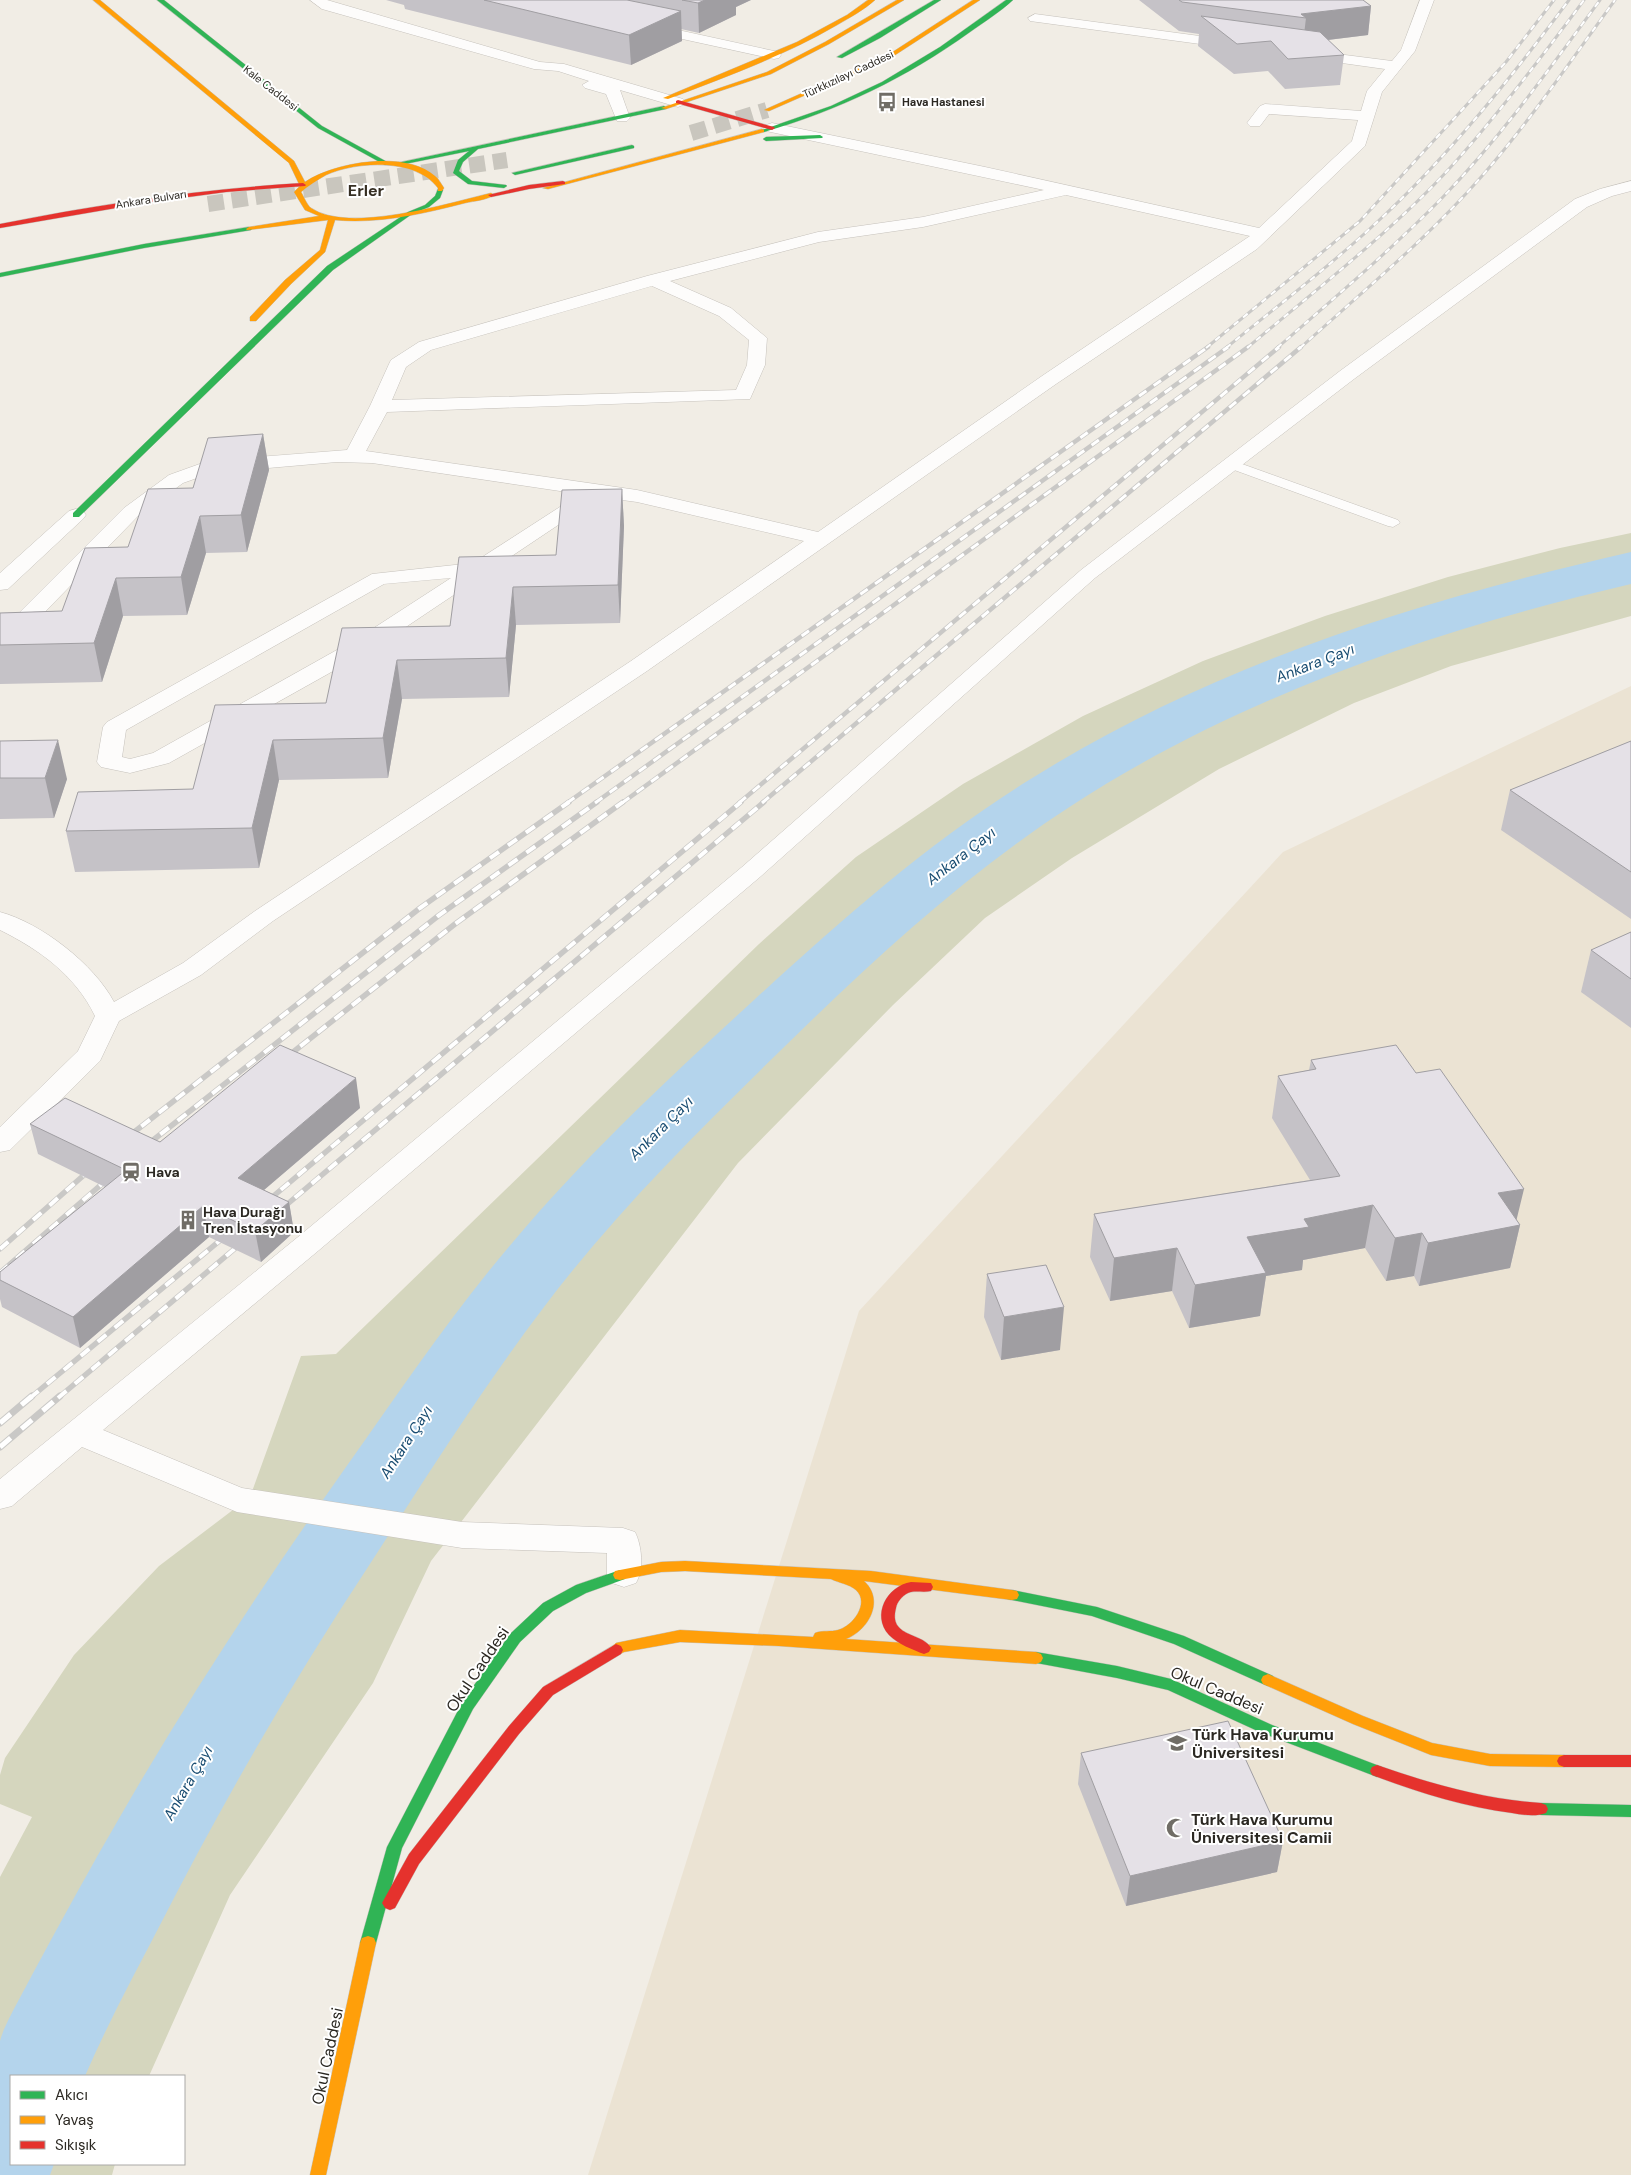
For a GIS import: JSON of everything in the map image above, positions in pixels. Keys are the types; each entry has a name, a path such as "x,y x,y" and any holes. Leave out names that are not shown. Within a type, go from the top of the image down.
{"main road":[{"path":"96,0 292,162 303,185"},
{"name":"Kale Caddesi","path":"160,0 320,127 389,165"},
{"path":"329,217 302,206 297,200 297,192 303,185 315,177 332,171 359,166 389,165 652,112 672,100 774,55 857,11 872,0"},
{"path":"672,100 769,73 860,25 901,0"},
{"name":"Türkkızılayı Caddesi","path":"830,62 878,37 938,0"},
{"name":"Türkkızılayı Caddesi","path":"767,110 890,56 977,0"},
{"path":"449,218 563,183 772,128 845,102 899,76 948,45 1010,0"},
{"path":"672,100 772,128"},
{"path":"707,146 761,139 820,137"},
{"path":"514,174 644,144"},
{"path":"474,149 460,161 455,172 459,178 474,184 530,187"},
{"path":"76,515 330,268 410,213 433,202 438,197 441,188 437,180 426,173 389,165"},
{"path":"0,275 144,246 329,217 367,220 410,213 530,187 563,183"},
{"name":"Ankara Bulvarı","path":"0,226 78,210 223,189 249,186 303,185"},
{"path":"223,189 240,190 265,198"},
{"path":"242,231 269,213"},
{"path":"243,330 288,282 323,251 329,217"},
{"path":"330,268 380,242 397,236"},
{"path":"76,515 190,387"},
{"name":"Okul Caddesi","path":"318,2175 368,1944 395,1847 468,1706 515,1638 548,1607 581,1589 624,1574 661,1567 685,1566 871,1576 1025,1597 1092,1611 1179,1640 1358,1720 1431,1749 1490,1760 1631,1761"},
{"name":"Okul Caddesi","path":"779,1640 843,1635 860,1623 867,1611 868,1598 860,1584 832,1574"},
{"name":"Okul Caddesi","path":"930,1651 905,1639 892,1630 887,1619 887,1610 894,1597 906,1588 945,1586"},
{"name":"Okul Caddesi","path":"368,1944 414,1859 514,1730 548,1691 621,1647 680,1636 779,1640 1039,1658 1117,1672 1171,1685 1267,1729 1421,1788 1518,1809 1631,1811"}],"street":[{"path":"0,1143 90,1055 108,1016 192,969 264,916 638,666 1049,380 1251,244 1359,143 1375,91 1408,51 1427,0"},
{"path":"328,2 539,66 558,67 672,100"},
{"path":"1035,18 1250,46"},
{"path":"632,24 774,55"},
{"path":"1289,52 1397,66"},
{"path":"539,66 545,74 613,91 622,118"},
{"path":"1255,123 1265,109 1368,116"},
{"path":"772,128 1066,190 1262,234"},
{"path":"0,1496 316,1237 751,872 1088,574 1347,375 1581,203 1606,192 1631,186"},
{"path":"353,457 380,406 398,364 425,346 653,280 818,237 923,222 1066,190"},
{"path":"380,406 743,394 756,365 758,338 725,312 653,280"},
{"path":"0,645 131,512 176,479 208,467 255,462 372,457 637,496 821,539"},
{"path":"479,568 379,578 115,727 109,762 130,766 161,758 368,642 598,490"},
{"path":"0,584 76,515"},
{"path":"0,920 13,926 66,961 92,986 108,1016"},
{"path":"78,1432 237,1500 462,1535 623,1541 624,1574"}],"lane":[{"path":"1231,464 1393,523"}],"shaded area":[{"name":"Türk Hava Kurumu Üniversitesi","path":"1631,686 1631,2175 588,2175 859,1311 1283,852"}],"green space":[{"path":"1631,533 1631,616 1451,666 1354,703 1219,769 1072,858 985,918 893,1005 738,1163 431,1561 373,1683 230,1895 149,2075 10,2075 10,2165 115,2165 112,2175 0,2175 0,1877 32,1817 0,1804 0,1775 5,1758 74,1655 159,1566 250,1497 301,1356 336,1354 759,944 856,857 963,784 1083,716 1203,661 1325,616 1448,577 1560,548"}],"building":[{"path":"484,0 627,0 681,11 629,35"},
{"path":"682,0 705,0 698,3"},
{"path":"1179,0 1363,0 1371,6 1301,14 1306,18 1182,2"},
{"path":"1201,16 1320,32 1344,55 1288,59 1271,41 1237,44"},
{"path":"263,434 241,515 200,516 181,577 116,578 94,643 0,645 0,613 62,611 85,548 128,547 148,489 193,488 208,438"},
{"path":"622,489 618,585 513,587 506,658 397,660 383,738 273,740 252,828 66,831 78,792 193,789 215,705 326,703 342,628 450,626 459,557 556,555 562,490"},
{"path":"58,740 45,778 0,778 0,741"},
{"path":"1631,741 1631,872 1510,790"},
{"path":"1631,932 1631,979 1591,950"},
{"path":"280,1045 356,1078 238,1178 289,1202 255,1231 203,1206 73,1317 0,1280 0,1272 126,1170 30,1124 65,1098 160,1142"},
{"path":"1396,1045 1416,1073 1440,1069 1524,1189 1498,1193 1520,1225 1428,1243 1422,1233 1395,1238 1373,1205 1304,1219 1309,1227 1247,1237 1266,1273 1195,1285 1177,1248 1114,1258 1094,1214 1340,1176 1278,1076 1316,1069 1311,1060"},
{"path":"1046,1265 1064,1307 1004,1317 987,1274"},
{"name":"Türk Hava Kurumu Üniversitesi Camii","path":"1228,1721 1283,1841 1130,1876 1081,1753"}],"waterway":[{"name":"Ankara Çayı","path":"35,2075 64,2014 143,1863 226,1717 316,1575 489,1324 564,1230 615,1175 720,1070 803,991 860,938 949,863 1053,791 1129,747 1209,707 1291,671 1375,639 1460,611 1631,568"},
{"name":"Ankara Çayı","path":"0,2170 10,2141"}],"tunnel":[{"path":"691,133 767,110"},
{"path":"208,204 507,160"}],"railway":[{"path":"1206,348 1360,221 1506,62 1554,0"},
{"path":"1226,348 1339,256 1402,199 1477,117 1569,0"},
{"path":"1247,348 1351,262 1426,193 1467,149 1501,108 1584,0"},
{"path":"1277,348 1402,237 1464,175 1524,102 1600,0"},
{"path":"1300,348 1416,244 1482,176 1534,112 1615,0"},
{"path":"567,803 1208,347"},
{"path":"595,803 1228,347"},
{"path":"622,803 1248,347"},
{"path":"739,803 1279,347"},
{"path":"762,803 1301,347"},
{"path":"124,1140 420,908 569,802"},
{"path":"143,1148 438,916 597,802"},
{"path":"283,1060 455,924 623,802"},
{"path":"264,1204 741,802"},
{"path":"278,1212 764,802"},
{"path":"0,1249 92,1168"},
{"path":"0,1273 111,1176"},
{"path":"30,1398 229,1233"},
{"path":"58,1398 245,1240"},
{"path":"0,1423 32,1396"},
{"path":"0,1447 60,1396"}],"traffic: fast":[{"path":"160,0 320,127 387,164"},
{"path":"840,57 878,37 938,0"},
{"path":"762,131 833,107 884,84 914,67 1010,0"},
{"path":"400,163 664,108"},
{"path":"766,139 820,137"},
{"path":"515,173 632,147"},
{"path":"475,149 460,161 455,172 470,183 504,186"},
{"path":"76,515 330,268 410,213 427,206 438,197 440,190"},
{"path":"0,275 144,246 249,229"},
{"path":"368,1943 395,1847 468,1705 515,1638 548,1607 581,1589 620,1575"},
{"path":"1012,1595 1092,1611 1179,1640 1268,1680"},
{"path":"1036,1658 1117,1672 1171,1685 1267,1729 1377,1771"},
{"path":"1541,1809 1631,1811"}],"traffic: slow":[{"path":"96,0 292,162 303,185"},
{"path":"666,98 746,67 799,43 849,16 872,0"},
{"path":"664,108 769,73 827,43 901,0"},
{"path":"767,110 890,56 977,0"},
{"path":"546,188 762,131"},
{"path":"440,190 441,188 434,179 421,170 408,166 380,164 337,169 311,181 297,192 308,209 328,218 355,220 417,213 491,195"},
{"path":"249,229 327,217"},
{"path":"253,319 288,282 323,251 332,218"},
{"path":"620,1575 661,1567 685,1566 871,1576 1012,1595"},
{"path":"820,1637 838,1636 850,1631 860,1622 867,1609 867,1596 864,1590 858,1584 836,1576"},
{"path":"616,1650 621,1647 680,1636 779,1640 1036,1658"},
{"path":"1268,1680 1358,1720 1431,1749 1490,1760 1564,1761"},
{"path":"318,2175 368,1943"}],"traffic: jam":[{"path":"678,102 772,128"},
{"path":"491,195 529,187 563,183"},
{"path":"0,226 188,194 303,185"},
{"path":"924,1648 896,1633 890,1624 888,1612 892,1600 900,1591 911,1587 926,1587"},
{"path":"390,1903 414,1859 514,1730 548,1691 616,1650"},
{"path":"1564,1761 1631,1761"},
{"path":"1377,1771 1416,1785 1478,1802 1541,1809"}],"place":[{"name":"Hava Hastanesi","path":"887,102"},
{"name":"Hava","path":"131,1172"},
{"name":"Hava Durağı Tren İstasyonu","path":"188,1220"},
{"name":"Türk Hava Kurumu Üniversitesi","path":"1177,1743"},
{"name":"Türk Hava Kurumu Üniversitesi Camii","path":"1176,1828"}],"district":[{"name":"Erler","path":"366,190"}]}
